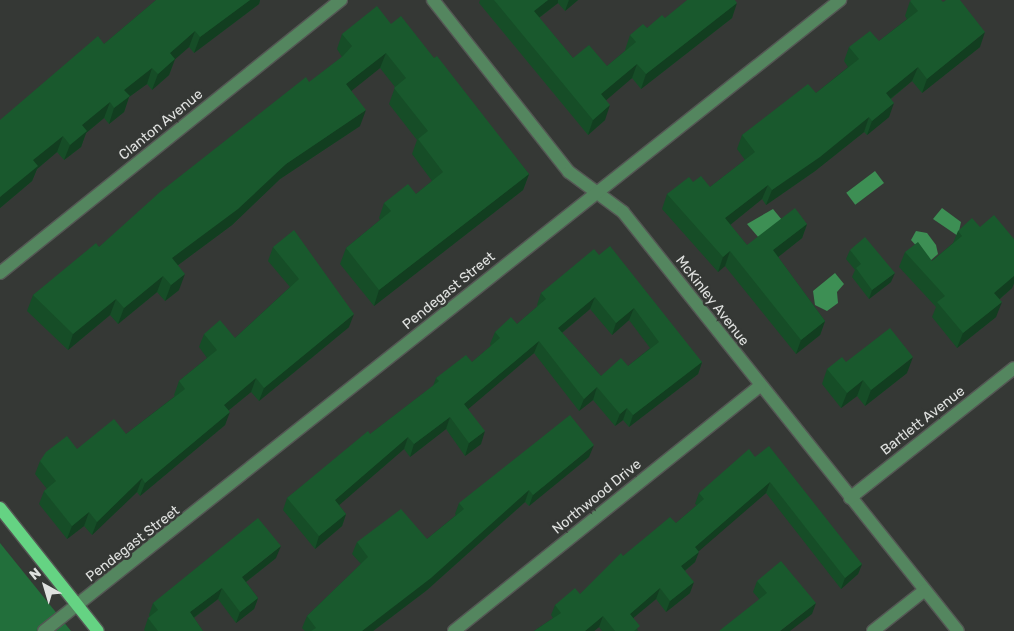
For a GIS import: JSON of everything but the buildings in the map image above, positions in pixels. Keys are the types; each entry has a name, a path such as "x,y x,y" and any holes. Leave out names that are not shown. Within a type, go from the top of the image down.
{"main road":[{"path":"0,508 98,631"}],"street":[{"name":"Clanton Avenue","path":"0,273 341,0"},
{"name":"McKinley Avenue","path":"433,0 569,172 595,194 623,212 760,386 958,631"},
{"name":"Pendegast Street","path":"44,631 840,0"},
{"name":"Bartlett Avenue","path":"850,498 1014,368"},
{"name":"Northwood Drive","path":"454,631 760,386"},
{"path":"873,631 925,590"}],"shaded area":[{"path":"875,171 884,183 855,205 846,193"},
{"path":"942,208 961,222 958,236 933,219"},
{"path":"773,209 782,220 759,238 747,224"},
{"path":"916,231 927,233 936,245 938,254 930,261 911,240"},
{"path":"835,273 844,284 837,292 838,303 827,311 815,305 813,291"},
{"path":"0,543 71,631 0,631"}]}
